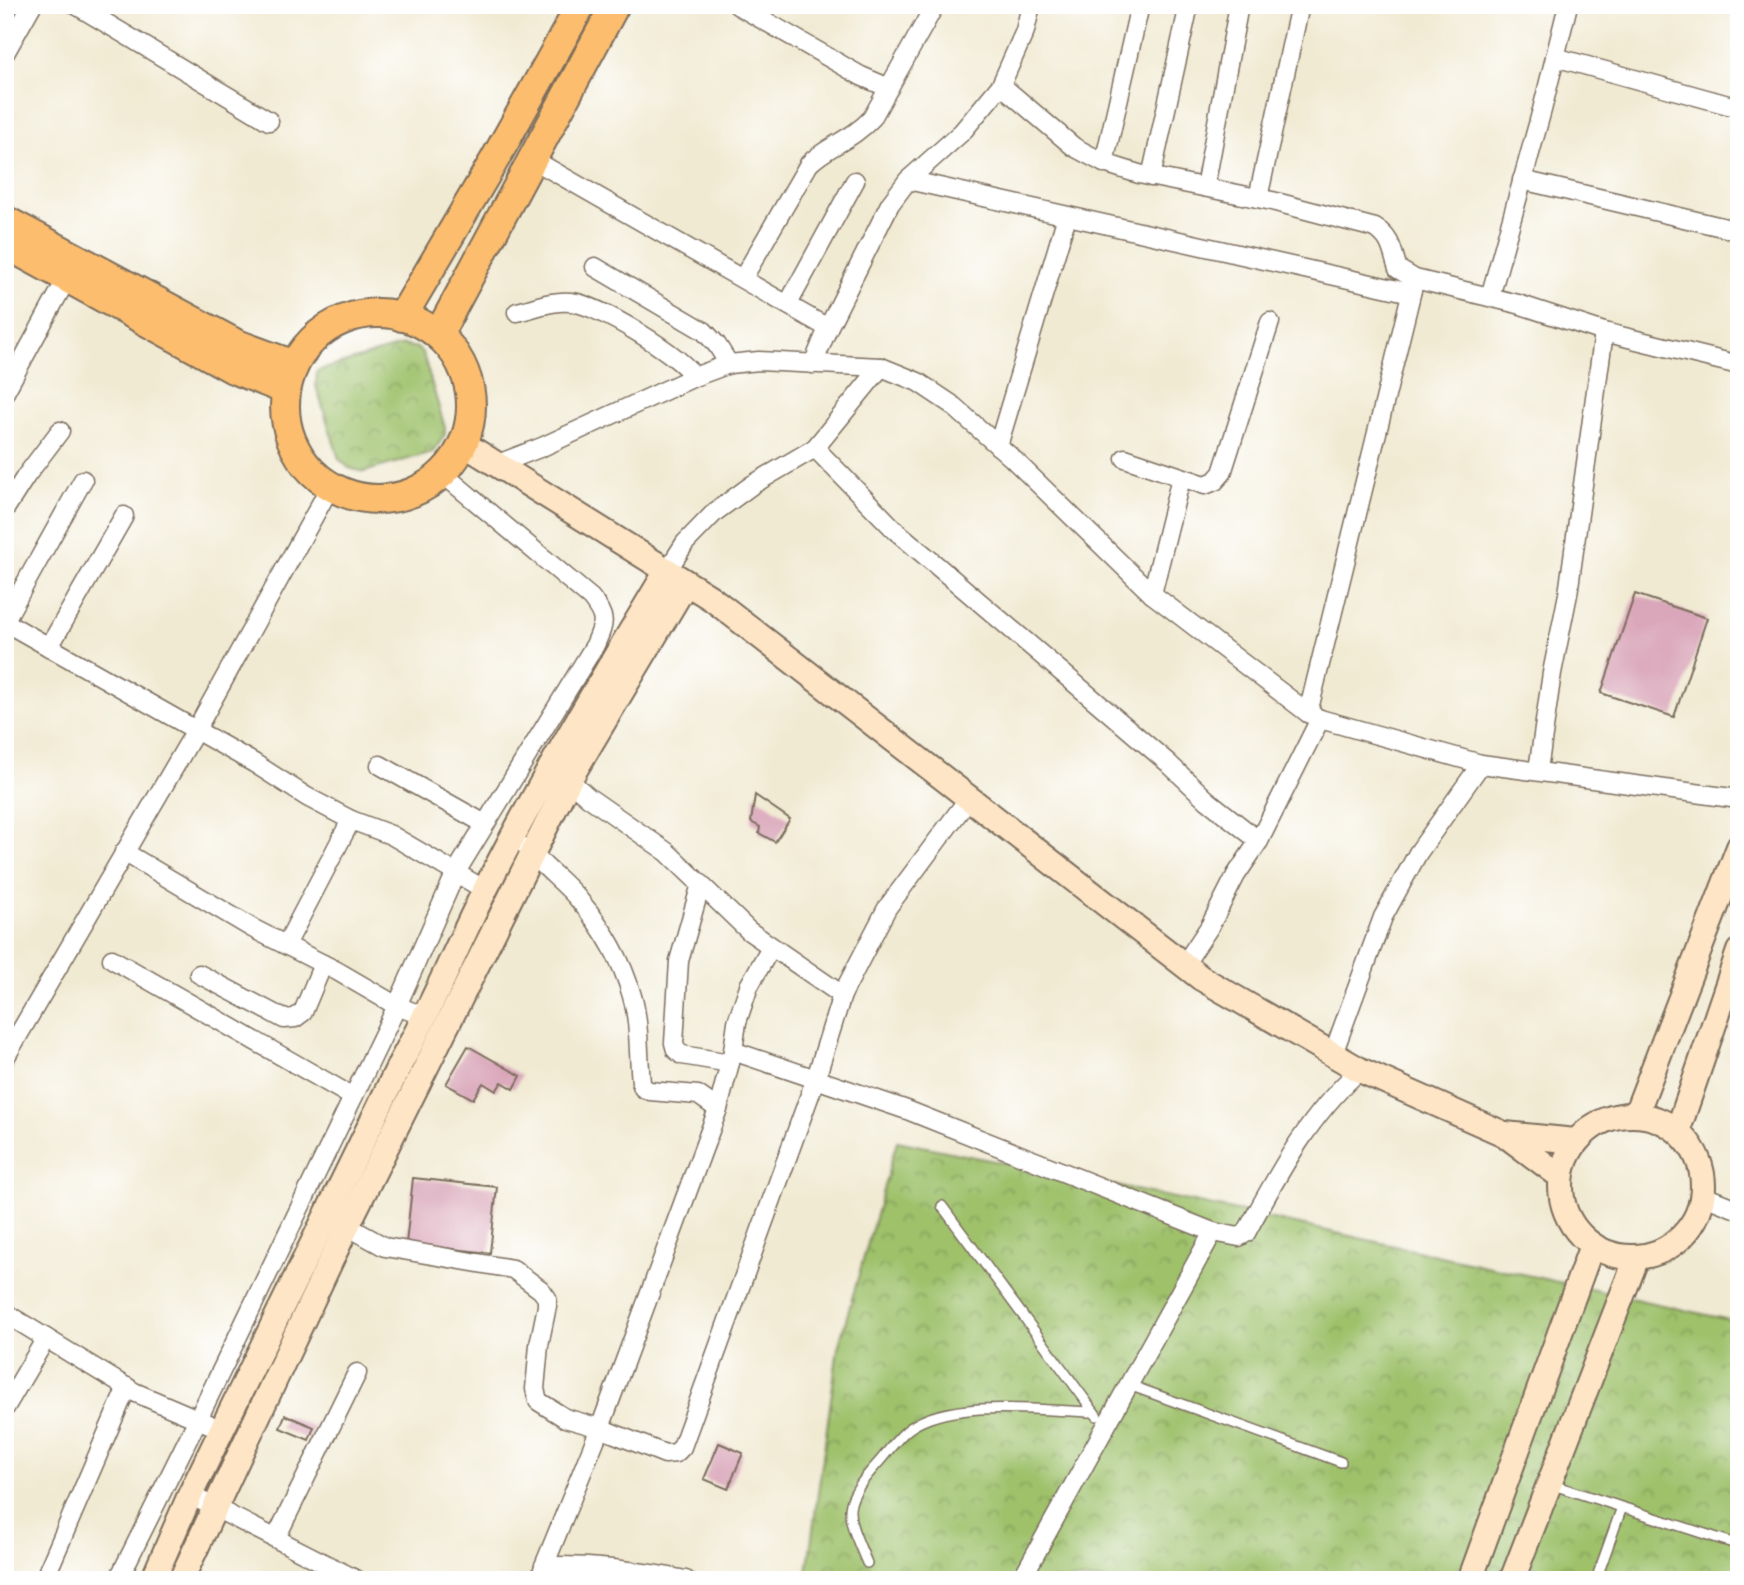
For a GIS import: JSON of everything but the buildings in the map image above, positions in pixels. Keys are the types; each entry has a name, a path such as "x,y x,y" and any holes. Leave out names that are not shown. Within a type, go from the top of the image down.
{"main road":[{"path":"402,317 581,5"},
{"path":"438,335 615,5"},
{"path":"5,220 237,344 290,377"},
{"path":"5,244 233,369 290,377"},
{"path":"377,313 402,317 421,324 438,335 458,359 470,388 470,420 464,444 443,474 418,491 389,499 359,497 330,487 309,469 293,446 285,418 290,377 309,344 328,327 352,317 377,313"},
{"path":"464,444 711,598 1201,978 1360,1070 1504,1134 1560,1176"},
{"path":"152,1580 221,1430 336,1223 677,577"},
{"path":"181,1580 216,1508 401,1062 426,1017 485,890 550,768 677,577"},
{"path":"1636,1114 1739,847"},
{"path":"1678,1130 1739,951"},
{"path":"1636,1114 1659,1119 1678,1130 1694,1149 1703,1172 1704,1196 1696,1219 1681,1238 1661,1251 1637,1257 1613,1255 1592,1245 1574,1228 1564,1208 1560,1176 1576,1141 1593,1126 1614,1116 1636,1114"},
{"path":"1504,1134 1576,1141"},
{"path":"1470,1580 1592,1245"},
{"path":"1512,1580 1637,1257"}],"street":[{"path":"5,53 33,5"},
{"path":"76,5 269,121"},
{"path":"737,5 861,76 889,88"},
{"path":"743,278 809,164 818,155 860,131 872,118 935,5"},
{"path":"813,364 890,204 908,180 962,132 1001,85 1025,31 1031,5"},
{"path":"1104,163 1140,5"},
{"path":"1151,177 1189,5"},
{"path":"1205,187 1238,5"},
{"path":"1258,198 1300,5"},
{"path":"1490,297 1568,5"},
{"path":"1555,57 1739,108"},
{"path":"1001,85 1073,147 1104,163 1151,177 1258,198 1375,229 1383,233 1391,243 1398,269 1413,286"},
{"path":"532,159 828,328"},
{"path":"908,180 1067,216 1413,286 1490,297 1604,332 1739,365"},
{"path":"1522,180 1739,231"},
{"path":"788,304 855,181"},
{"path":"998,446 1067,216"},
{"path":"595,267 704,331 717,345 729,365"},
{"path":"5,391 66,279"},
{"path":"1184,965 1259,841 1314,716 1413,286"},
{"path":"517,313 561,302 590,306 677,358 694,377"},
{"path":"1125,458 1205,485 1215,481 1222,473 1270,322"},
{"path":"1538,770 1552,673 1568,594 1604,332"},
{"path":"498,464 542,447 694,377 729,365 759,361 881,368 918,382 951,404 1152,594 1314,716 1481,764 1739,799"},
{"path":"677,577 685,543 715,512 752,485 815,448 881,368"},
{"path":"5,509 60,431"},
{"path":"815,448 895,530 1167,762 1207,800 1259,841"},
{"path":"118,1580 397,1006 456,872 595,645 604,623 601,611 591,598 443,474"},
{"path":"1152,594 1181,478"},
{"path":"83,480 5,621 254,763 307,797 351,820 391,835 485,890"},
{"path":"5,1058 196,730 330,487"},
{"path":"49,647 124,516"},
{"path":"1333,1054 1382,917 1418,853 1481,764"},
{"path":"380,765 485,824"},
{"path":"569,780 588,797 667,852 721,906 771,947 842,995"},
{"path":"336,1223 385,1247 513,1269 541,1290 547,1298 535,1389 538,1401 565,1418 600,1428 665,1454 676,1453 682,1447 816,1078 842,995 887,908 969,798"},
{"path":"286,945 351,820"},
{"path":"516,833 532,854 565,884 609,939 632,997 638,1030 640,1082 643,1088 698,1095 718,1109"},
{"path":"124,852 253,928 397,1006 426,1017"},
{"path":"701,884 679,961 674,1043 676,1050 682,1055 732,1057 816,1078 907,1110 1213,1232 1239,1237 1246,1233 1302,1135 1360,1070"},
{"path":"542,1573 600,1428 718,1109 732,1057 737,1022 749,986 771,947"},
{"path":"112,959 353,1097"},
{"path":"199,974 284,1019 295,1018 303,1012 323,964"},
{"path":"1704,1196 1739,1210"},
{"path":"1021,1580 1213,1232"},
{"path":"5,1313 127,1387 221,1430"},
{"path":"5,1408 46,1338"},
{"path":"276,1538 357,1373"},
{"path":"44,1580 127,1387"},
{"path":"190,1495 357,1580"},
{"path":"542,1573 583,1565 629,1569 686,1580"}],"lane":[{"path":"942,1206 1106,1427"},
{"path":"1129,1385 1341,1462"},
{"path":"867,1563 850,1523 850,1504 858,1485 909,1428 943,1413 982,1408 1094,1412"},
{"path":"1548,1483 1739,1545"},
{"path":"1596,1580 1622,1507"}],"green space":[{"path":"403,345 417,348 423,354 445,435 433,452 364,472 349,468 339,459 316,386 317,371"},
{"path":"897,1141 1232,1210 1739,1322 1739,1580 806,1580 838,1348"}]}
